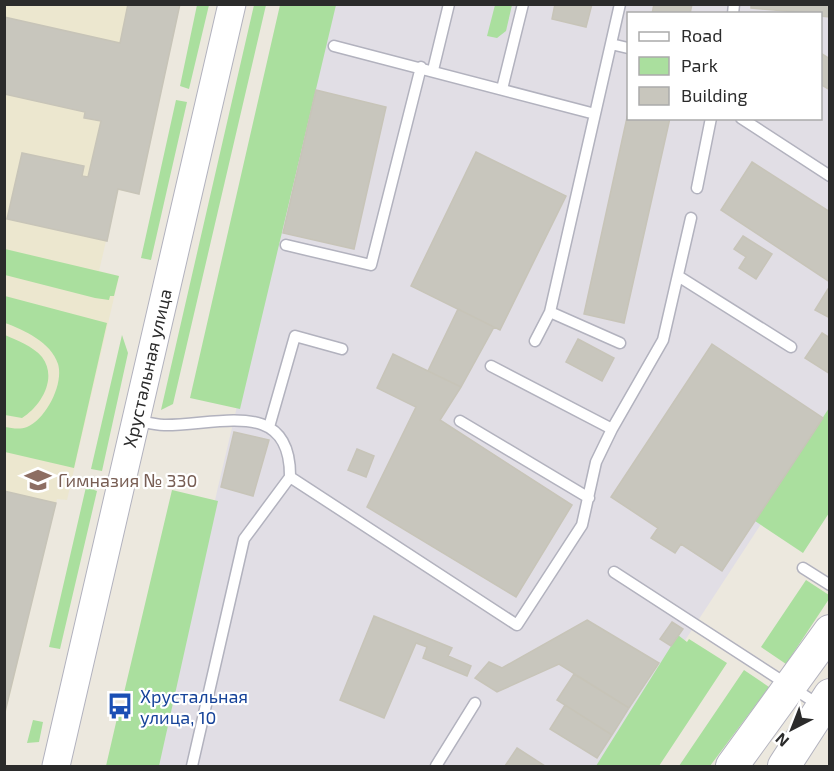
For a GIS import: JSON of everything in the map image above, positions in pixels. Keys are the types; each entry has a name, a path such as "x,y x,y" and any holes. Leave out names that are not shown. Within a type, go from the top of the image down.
{"main road":[{"path":"732,766 830,631"},
{"path":"784,766 826,701"}],"street":[{"name":"Хрустальная улица","path":"56,766 232,4"}],"lane":[{"path":"433,70 449,4"},
{"path":"502,89 523,4"},
{"path":"535,340 550,312 620,4"},
{"path":"611,44 627,48"},
{"path":"334,46 595,114"},
{"path":"286,245 371,265 421,67"},
{"path":"697,188 711,120"},
{"path":"744,120 830,176"},
{"path":"290,477 517,625 582,525 596,462 612,429 663,340 691,218"},
{"path":"678,276 791,346"},
{"path":"550,312 621,343"},
{"path":"269,427 295,336 342,349"},
{"path":"491,366 612,429"},
{"path":"136,420 162,425 237,419 269,427 284,440 290,455 290,477 244,539 192,766"},
{"path":"460,421 589,498"},
{"path":"803,567 830,585"},
{"path":"614,572 791,687 826,701"},
{"path":"436,766 475,703"}],"shaded area":[{"path":"5,5 180,5 139,194 118,190 99,271 119,276 67,500 57,499 5,716"},
{"path":"332,5 829,5 829,420 603,766 156,766 218,487"}],"green space":[{"path":"197,5 209,5 189,89 180,86"},
{"path":"254,5 266,5 173,404 161,410"},
{"path":"280,5 336,5 240,409 190,398"},
{"path":"495,5 512,5 506,31 497,38 487,36"},
{"path":"176,100 187,102 151,260 141,258"},
{"path":"5,249 119,276 114,296 110,296 109,300 95,298 5,275"},
{"path":"5,296 107,323 74,468 5,452 5,427 24,428 41,417 56,391 59,372 54,356 43,343 28,333 5,323"},
{"path":"5,335 34,350 47,365 48,382 45,391 41,399 22,418 5,415"},
{"path":"122,335 128,353 102,471 91,469"},
{"path":"829,408 829,513 803,553 755,521"},
{"path":"86,487 97,491 60,649 49,647"},
{"path":"172,490 218,501 159,766 106,766 118,714 123,715 127,698 123,697"},
{"path":"806,580 829,595 829,599 786,664 761,647"},
{"path":"678,635 687,642 689,639 727,663 659,766 596,766"},
{"path":"744,670 769,687 710,766 679,766"},
{"path":"33,720 43,722 39,742 27,743"}],"building":[{"path":"128,4 180,4 139,194 118,189 107,241 7,219 22,153 84,166 82,176 88,177 101,121 84,118 85,112 4,94 4,17 120,43"},
{"path":"555,4 592,4 586,27 552,19"},
{"path":"654,4 692,4 690,12 652,12"},
{"path":"751,4 830,4 830,17 822,16 822,12 751,8"},
{"path":"822,54 830,59 830,90 822,85"},
{"path":"316,90 386,107 354,249 283,233"},
{"path":"627,118 627,120 670,120 624,323 584,314"},
{"path":"476,152 566,196 500,330 411,286"},
{"path":"752,162 830,212 830,282 721,210"},
{"path":"743,236 772,254 756,279 739,268 746,257 734,249"},
{"path":"828,289 830,290 830,318 815,310"},
{"path":"458,309 494,327 461,387 428,371"},
{"path":"822,333 830,338 830,374 805,358"},
{"path":"578,339 614,358 602,381 566,362"},
{"path":"712,344 823,418 722,571 681,544 675,553 651,538 658,528 611,497"},
{"path":"393,354 461,387 440,420 572,505 516,597 367,507 416,407 377,388"},
{"path":"234,432 269,440 253,496 221,487"},
{"path":"357,449 374,456 366,477 348,470"},
{"path":"4,491 56,503 4,716"},
{"path":"374,616 452,648 448,656 471,666 467,676 423,658 427,647 416,643 384,718 340,700"},
{"path":"587,620 659,663 629,708 559,664 497,692 475,678 489,662 502,668"},
{"path":"672,622 683,629 671,646 660,639"},
{"path":"574,674 629,708 612,735 557,700"},
{"path":"565,705 612,735 597,758 550,729"},
{"path":"517,748 545,766 505,766"}],"place":[{"name":"Гимназия № 330","path":"38,480"},
{"name":"Хрустальная улица, 10","path":"120,706"}]}
